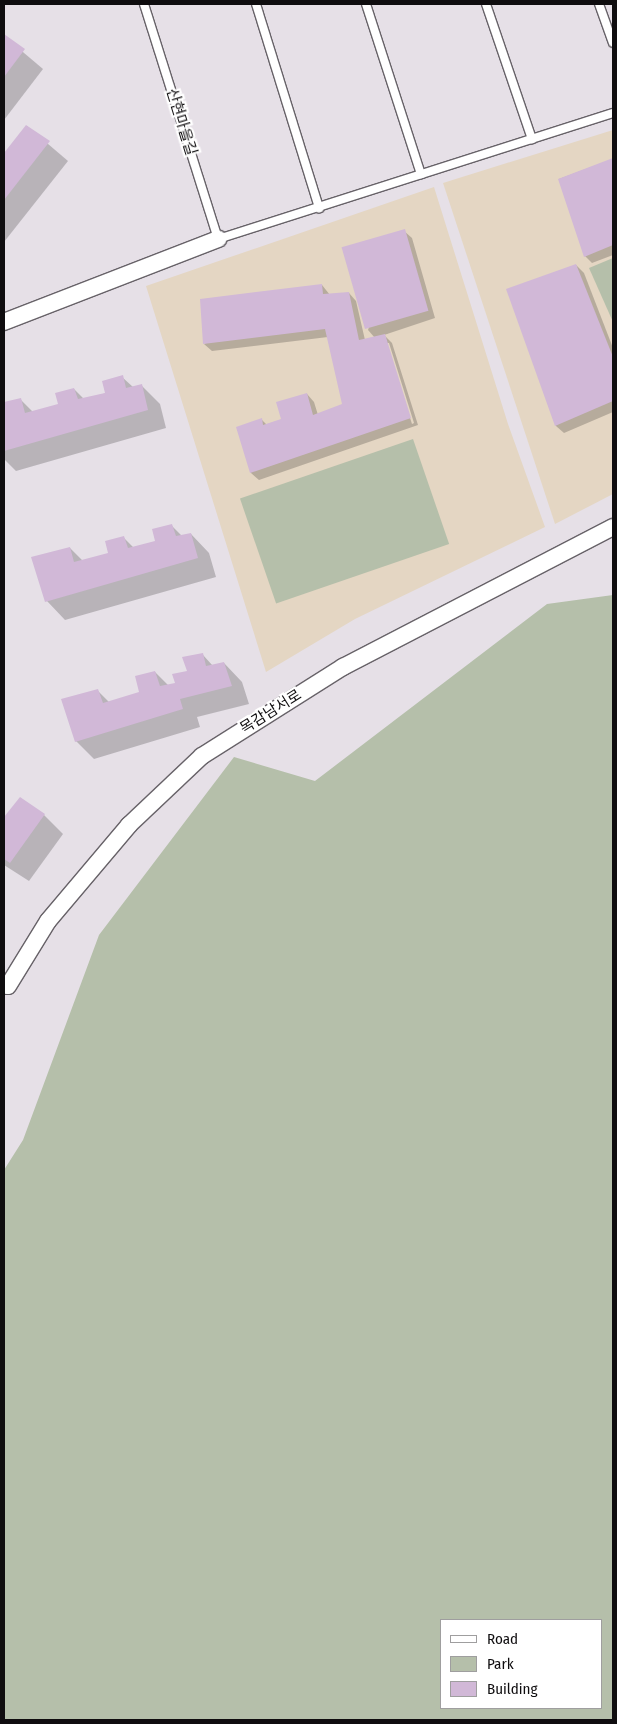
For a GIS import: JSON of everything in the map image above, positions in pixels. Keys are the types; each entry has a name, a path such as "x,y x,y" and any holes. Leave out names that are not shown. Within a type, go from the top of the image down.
{"street":[{"path":"4,322 218,239"},
{"name":"목감남서로","path":"5,988 48,921 130,825 202,756 343,668 613,527"}],"lane":[{"name":"산현마을길","path":"144,4 218,239"},
{"path":"256,4 319,208"},
{"path":"366,4 421,174"},
{"path":"486,4 532,139"},
{"path":"599,4 613,43"},
{"path":"218,239 613,114"}],"shaded area":[{"path":"613,130 613,494 555,524 443,183"},
{"path":"434,187 508,424 545,527 355,619 266,672 146,286"}],"green space":[{"path":"613,258 613,322 589,268"},
{"path":"413,439 449,544 276,604 240,499"},
{"path":"613,595 613,1720 4,1720 4,1170 23,1140 99,935 234,757 315,781 547,604"}],"building":[{"path":"4,34 25,49 4,77"},
{"path":"26,125 50,141 4,200 4,153"},
{"path":"613,158 613,245 584,257 558,179"},
{"path":"405,229 428,311 365,329 342,247"},
{"path":"576,264 613,357 613,401 555,426 506,289"},
{"path":"322,284 323,294 349,292 359,340 385,334 411,418 250,473 236,427 262,418 263,425 281,419 276,402 307,393 313,415 342,404 325,329 203,344 200,299"},
{"path":"123,375 126,388 142,384 148,410 4,451 4,402 21,398 25,413 58,404 55,393 74,388 78,399 105,393 102,381"},
{"path":"172,524 176,536 191,533 198,558 45,602 31,557 70,547 74,562 108,553 105,541 124,536 128,548 155,541 152,529"},
{"path":"203,653 206,666 224,662 232,686 180,699 183,709 75,742 61,699 98,689 103,703 139,692 135,676 155,671 160,686 175,683 172,674 187,671 182,657"},
{"path":"20,797 45,814 10,863 4,859 4,817"}]}
